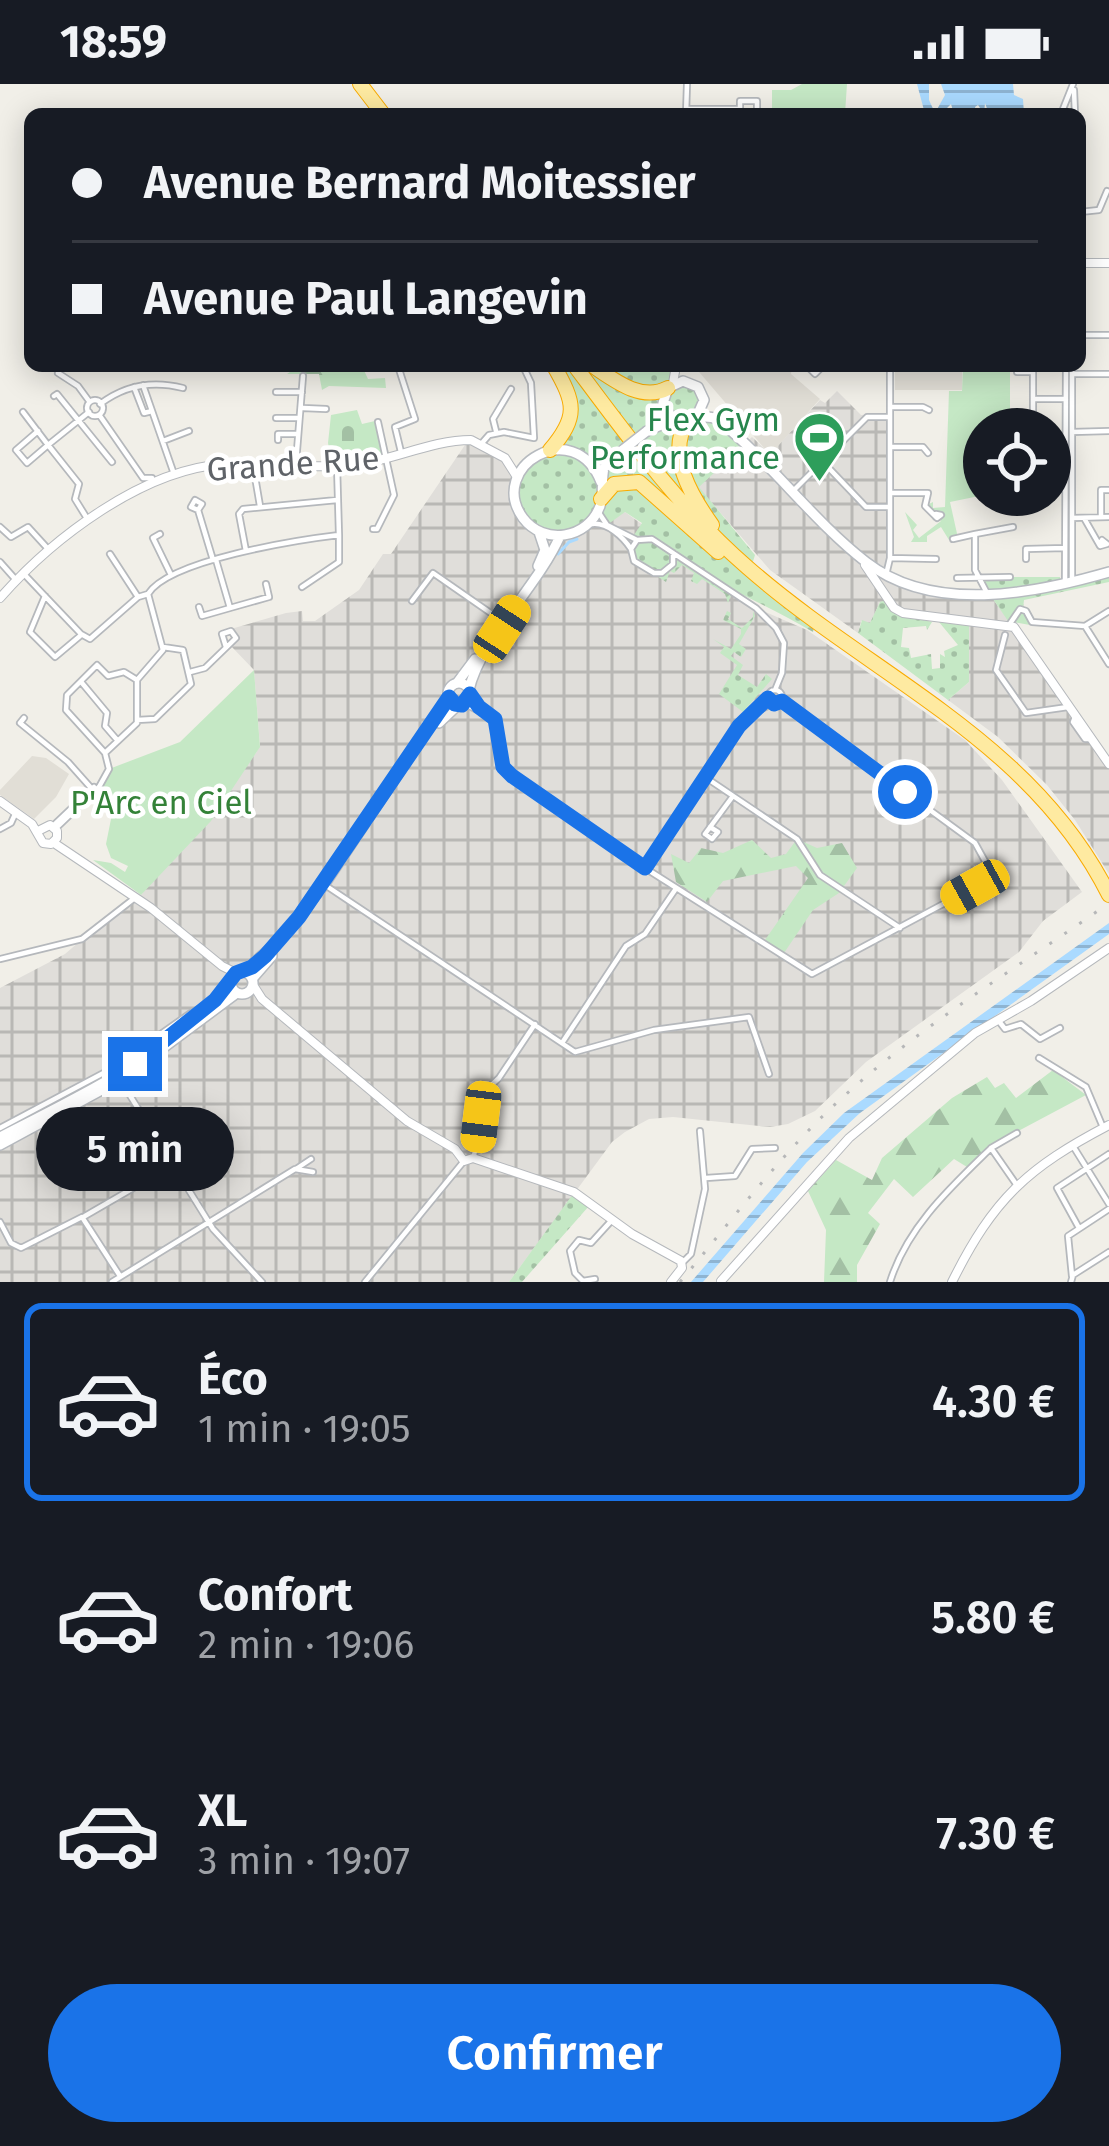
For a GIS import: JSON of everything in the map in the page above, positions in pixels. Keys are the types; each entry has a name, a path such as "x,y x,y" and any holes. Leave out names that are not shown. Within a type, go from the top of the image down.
{"highway":[{"path":"360,84 378,108"},
{"path":"371,84 389,108"},
{"path":"550,450 568,426 572,410 556,372"},
{"path":"580,372 709,533 750,570 952,717 1028,780 1080,845 1108,893"},
{"path":"594,372 712,525 768,575 998,740 1060,805 1109,879"},
{"path":"601,372 642,392 671,386"},
{"path":"687,418 680,432 682,470 688,490 712,525"},
{"path":"601,495 614,484 639,482 728,560 818,620"}],"main road":[{"path":"614,456 599,461 550,450 531,459 517,477 514,492 519,513 539,532 560,536 587,525 601,495 604,468 649,429 664,408 671,386 688,381 861,558 902,583 945,593 987,593 1068,583 1109,572"},
{"path":"687,418 704,400"},
{"path":"664,408 687,418"},
{"path":"649,429 712,416 744,441"},
{"path":"585,459 601,495"},
{"path":"462,698 449,690 543,557 539,532"},
{"path":"46,1113 120,1080 241,982 323,884 462,698 560,536"},
{"path":"0,1136 135,1064 241,982 323,884"}],"street":[{"path":"1061,108 1074,84"},
{"path":"740,108 740,101 757,101 757,108"},
{"path":"1086,211 1099,210 1107,191"},
{"path":"400,372 415,419 395,427 401,455"},
{"path":"511,389 493,418 496,433 533,436 531,383 526,372"},
{"path":"671,386 676,372"},
{"path":"682,372 688,381"},
{"path":"888,593 890,372"},
{"path":"1017,372 1036,372 1033,408"},
{"path":"1066,408 1070,372"},
{"path":"1068,583 1070,372"},
{"path":"58,373 100,404 143,385 181,388 176,400"},
{"path":"296,463 303,376"},
{"path":"143,385 174,474"},
{"path":"134,386 144,413 152,411"},
{"path":"276,392 302,392"},
{"path":"54,396 112,462"},
{"path":"1033,399 1066,399"},
{"path":"89,400 89,412"},
{"path":"100,404 100,416 144,482 152,478"},
{"path":"890,407 929,410"},
{"path":"303,408 326,409"},
{"path":"23,412 79,484 75,499 88,520"},
{"path":"38,431 16,450 27,463 89,412"},
{"path":"89,412 100,416"},
{"path":"793,491 867,417 890,417"},
{"path":"276,418 298,418"},
{"path":"373,529 394,495 378,422"},
{"path":"1072,432 1106,431 1103,424 1109,423"},
{"path":"163,441 189,431"},
{"name":"Grande Rue","path":"0,598 49,550 144,482 199,467 338,465 386,459 462,440 482,443 496,433"},
{"path":"278,440 278,434 297,434"},
{"path":"482,443 506,458 517,477"},
{"path":"890,447 923,447 928,453"},
{"path":"90,455 99,448"},
{"path":"506,458 531,459"},
{"path":"823,462 866,507 890,507"},
{"path":"253,463 260,506"},
{"path":"302,587 339,562 338,465"},
{"path":"1072,518 1105,518 1105,490 1095,484"},
{"path":"890,493 928,493 925,506 935,517"},
{"path":"601,495 603,521 638,540 652,539 756,608 776,628 785,652 778,691 739,726 645,868"},
{"path":"237,499 246,551"},
{"path":"240,511 337,500"},
{"path":"198,510 230,608"},
{"path":"1065,516 1068,583"},
{"path":"1084,518 1099,544"},
{"path":"587,525 602,524 631,549 634,561 654,573 688,563"},
{"path":"0,526 11,537 28,527 49,550"},
{"path":"953,539 1013,527"},
{"path":"160,534 153,538 171,575"},
{"path":"975,534 978,577 987,593"},
{"path":"45,596 30,632 51,655 60,655 171,575 246,551 339,535"},
{"path":"631,549 638,540"},
{"path":"1026,559 1026,548 1065,548"},
{"path":"673,553 673,564"},
{"path":"110,554 138,597"},
{"path":"861,558 896,604 917,615 1010,632 1109,764"},
{"path":"890,558 936,559"},
{"path":"0,562 45,596 84,637"},
{"path":"412,602 433,574 492,614 501,614 513,603"},
{"path":"957,578 1010,577"},
{"path":"888,593 902,583"},
{"path":"199,607 202,616 269,596 266,584"},
{"path":"148,594 163,647"},
{"path":"1068,707 1026,713 996,670 1016,611 1023,609 1032,622 1085,626 1109,611"},
{"path":"1085,626 1109,664"},
{"path":"137,720 154,719 191,684 183,650 163,647"},
{"path":"105,753 137,720 136,680 163,647"},
{"path":"190,672 205,668 226,647"},
{"path":"49,833 109,769 105,753 66,710 67,695 98,665 108,676 124,671 136,680"},
{"path":"82,683 107,713 105,726 118,741"},
{"path":"462,698 498,725 503,767 512,776 676,889 812,974 975,887 985,872 982,853 964,834 782,701 778,691"},
{"path":"768,702 782,701"},
{"path":"24,718 20,723 68,762 92,789"},
{"path":"705,777 797,839 820,875 900,928"},
{"path":"49,833 103,780"},
{"path":"710,827 733,796"},
{"path":"0,801 136,897 407,1121 469,1160 574,1192 682,1263"},
{"path":"0,829 11,823 16,812"},
{"path":"323,884 575,1052 654,1030 749,1017 769,1074"},
{"path":"562,1043 626,946 645,934 676,889"},
{"path":"0,959 82,939 136,897"},
{"path":"712,1282 722,1282 849,1138 975,1033 1109,948"},
{"path":"738,1020 757,1036"},
{"path":"998,1020 1004,1030 1023,1021 1040,1039 1060,1028"},
{"path":"365,1282 469,1160 484,1092 500,1078 535,1024"},
{"path":"952,1282 992,1212 1016,1184 1107,1127 1086,1087 1039,1058"},
{"path":"120,1080 208,1222 262,1282"},
{"path":"671,1282 691,1255 706,1178 700,1131"},
{"path":"890,1282 927,1213 991,1148 1017,1133"},
{"path":"706,1178 735,1176 752,1148 775,1148"},
{"path":"991,1148 1016,1184"},
{"path":"1072,1279 1068,1235 1109,1207 1074,1148"},
{"path":"1079,1228 1057,1190 1109,1154"},
{"path":"112,1282 311,1159"},
{"path":"0,1222 11,1244 21,1248 173,1165"},
{"path":"296,1169 313,1172"},
{"path":"82,1217 121,1277"},
{"path":"595,1279 583,1281 577,1276 570,1251 579,1240 591,1244 612,1220"},
{"path":"1072,1279 1109,1252"}],"shaded area":[{"path":"699,372 791,372 820,399 770,455"},
{"path":"895,372 962,372 962,390 895,390"},
{"path":"837,391 861,415 890,414 890,580 990,595 1109,759 1109,874 1047,785 998,737 948,700 969,682 969,626 907,617 880,602 870,624 861,621 858,633 770,570 698,487 752,437 770,454 820,400 825,403"},
{"path":"467,442 491,448 517,477 588,525 625,512 756,608 807,630 965,740 1002,780 1082,892 1043,921 1019,952 866,1062 815,1111 770,1127 673,1117 649,1119 625,1132 612,1142 509,1282 0,1282 0,988 65,954 129,899 141,895 256,753 260,746 254,670 231,646 239,639 231,629 302,611 303,621 315,621 359,590 383,554 391,554"},
{"path":"32,756 46,758 69,774 56,797 34,819 0,795"}],"green space":[{"path":"802,84 847,84 845,108 772,108 772,90 791,90"},
{"path":"365,372 368,379 385,378 386,388 329,386 322,390 319,374 287,374"},
{"path":"556,372 675,372 674,383 701,391 699,415 707,415 746,443 699,487 755,555 750,571 818,620 813,632 685,564 731,595 728,603 725,594 702,579 697,584 691,581 694,573 682,565 670,571 666,582 657,576 668,570 654,573 634,561 631,555 637,540 632,538 642,523 625,512 607,525 594,517 560,536 531,527 515,500 525,465 550,450 572,410"},
{"path":"963,372 1010,372 1010,408 963,408 963,499 950,502 958,538 949,540 941,527 927,536 927,542 911,542 914,537 905,512 917,525 913,530 919,538 941,521 925,506 933,502 933,508 945,507 949,391 962,391"},
{"path":"357,410 362,424 375,421 383,456 332,463 331,415"},
{"path":"1109,572 1109,582 1024,600 1023,609 1033,622 1030,625 1008,621 978,577 1060,577 1060,584"},
{"path":"886,600 903,615 932,622 927,630 926,626 903,628 901,647 909,648 911,658 931,654 932,669 940,668 940,654 945,657 944,651 958,645 939,622 969,626 969,682 948,700 858,633 862,620 870,623 880,602"},
{"path":"727,611 731,613 728,619 742,628 753,611 755,616 739,644 746,649 741,657 734,652 731,656 743,665 738,675 757,687 766,674 772,679 743,712 719,694 737,665 720,653 724,647 713,639 731,649 741,634 741,629 723,620"},
{"name":"P'Arc en Ciel","path":"254,670 260,747 211,821 141,895 93,860 125,872 128,866 111,858 106,844 113,809 99,787 109,769 180,742"},
{"path":"797,839 817,848 842,843 857,868 839,893 813,910 784,953 765,940 808,878 796,866 723,881 707,902 676,882 671,854 689,863 701,848 723,853 752,840 771,858 786,854"},
{"path":"1053,1070 1086,1095 990,1146 967,1167 954,1159 913,1197 894,1179 868,1213 880,1224 857,1265 857,1282 824,1282 826,1230 808,1191 836,1160 872,1180 882,1158 952,1098 987,1077 995,1088 1004,1083 1016,1098"},
{"path":"573,1194 589,1206 522,1282 509,1282"}],"water":[{"path":"917,84 929,84 933,108 923,108"},
{"path":"941,84 1013,84 1024,108 987,108 985,103 985,108 952,108 951,104 938,108 945,95"},
{"path":"1109,923 1109,934 860,1113 807,1162 703,1282 691,1282 844,1113"}],"waterway":[{"path":"558,554 577,539"}],"railway":[{"path":"680,1282 779,1163 843,1097 939,1020 1109,903"}],"place":[{"name":"Flex Gym Performance","path":"819,484"}],"route":[{"path":"135,1064 215,1000 236,973 265,956 299,917 449,697 462,705 470,694 495,719 503,767 512,776 645,868 739,726 768,698 774,704 782,701 905,792"}]}
